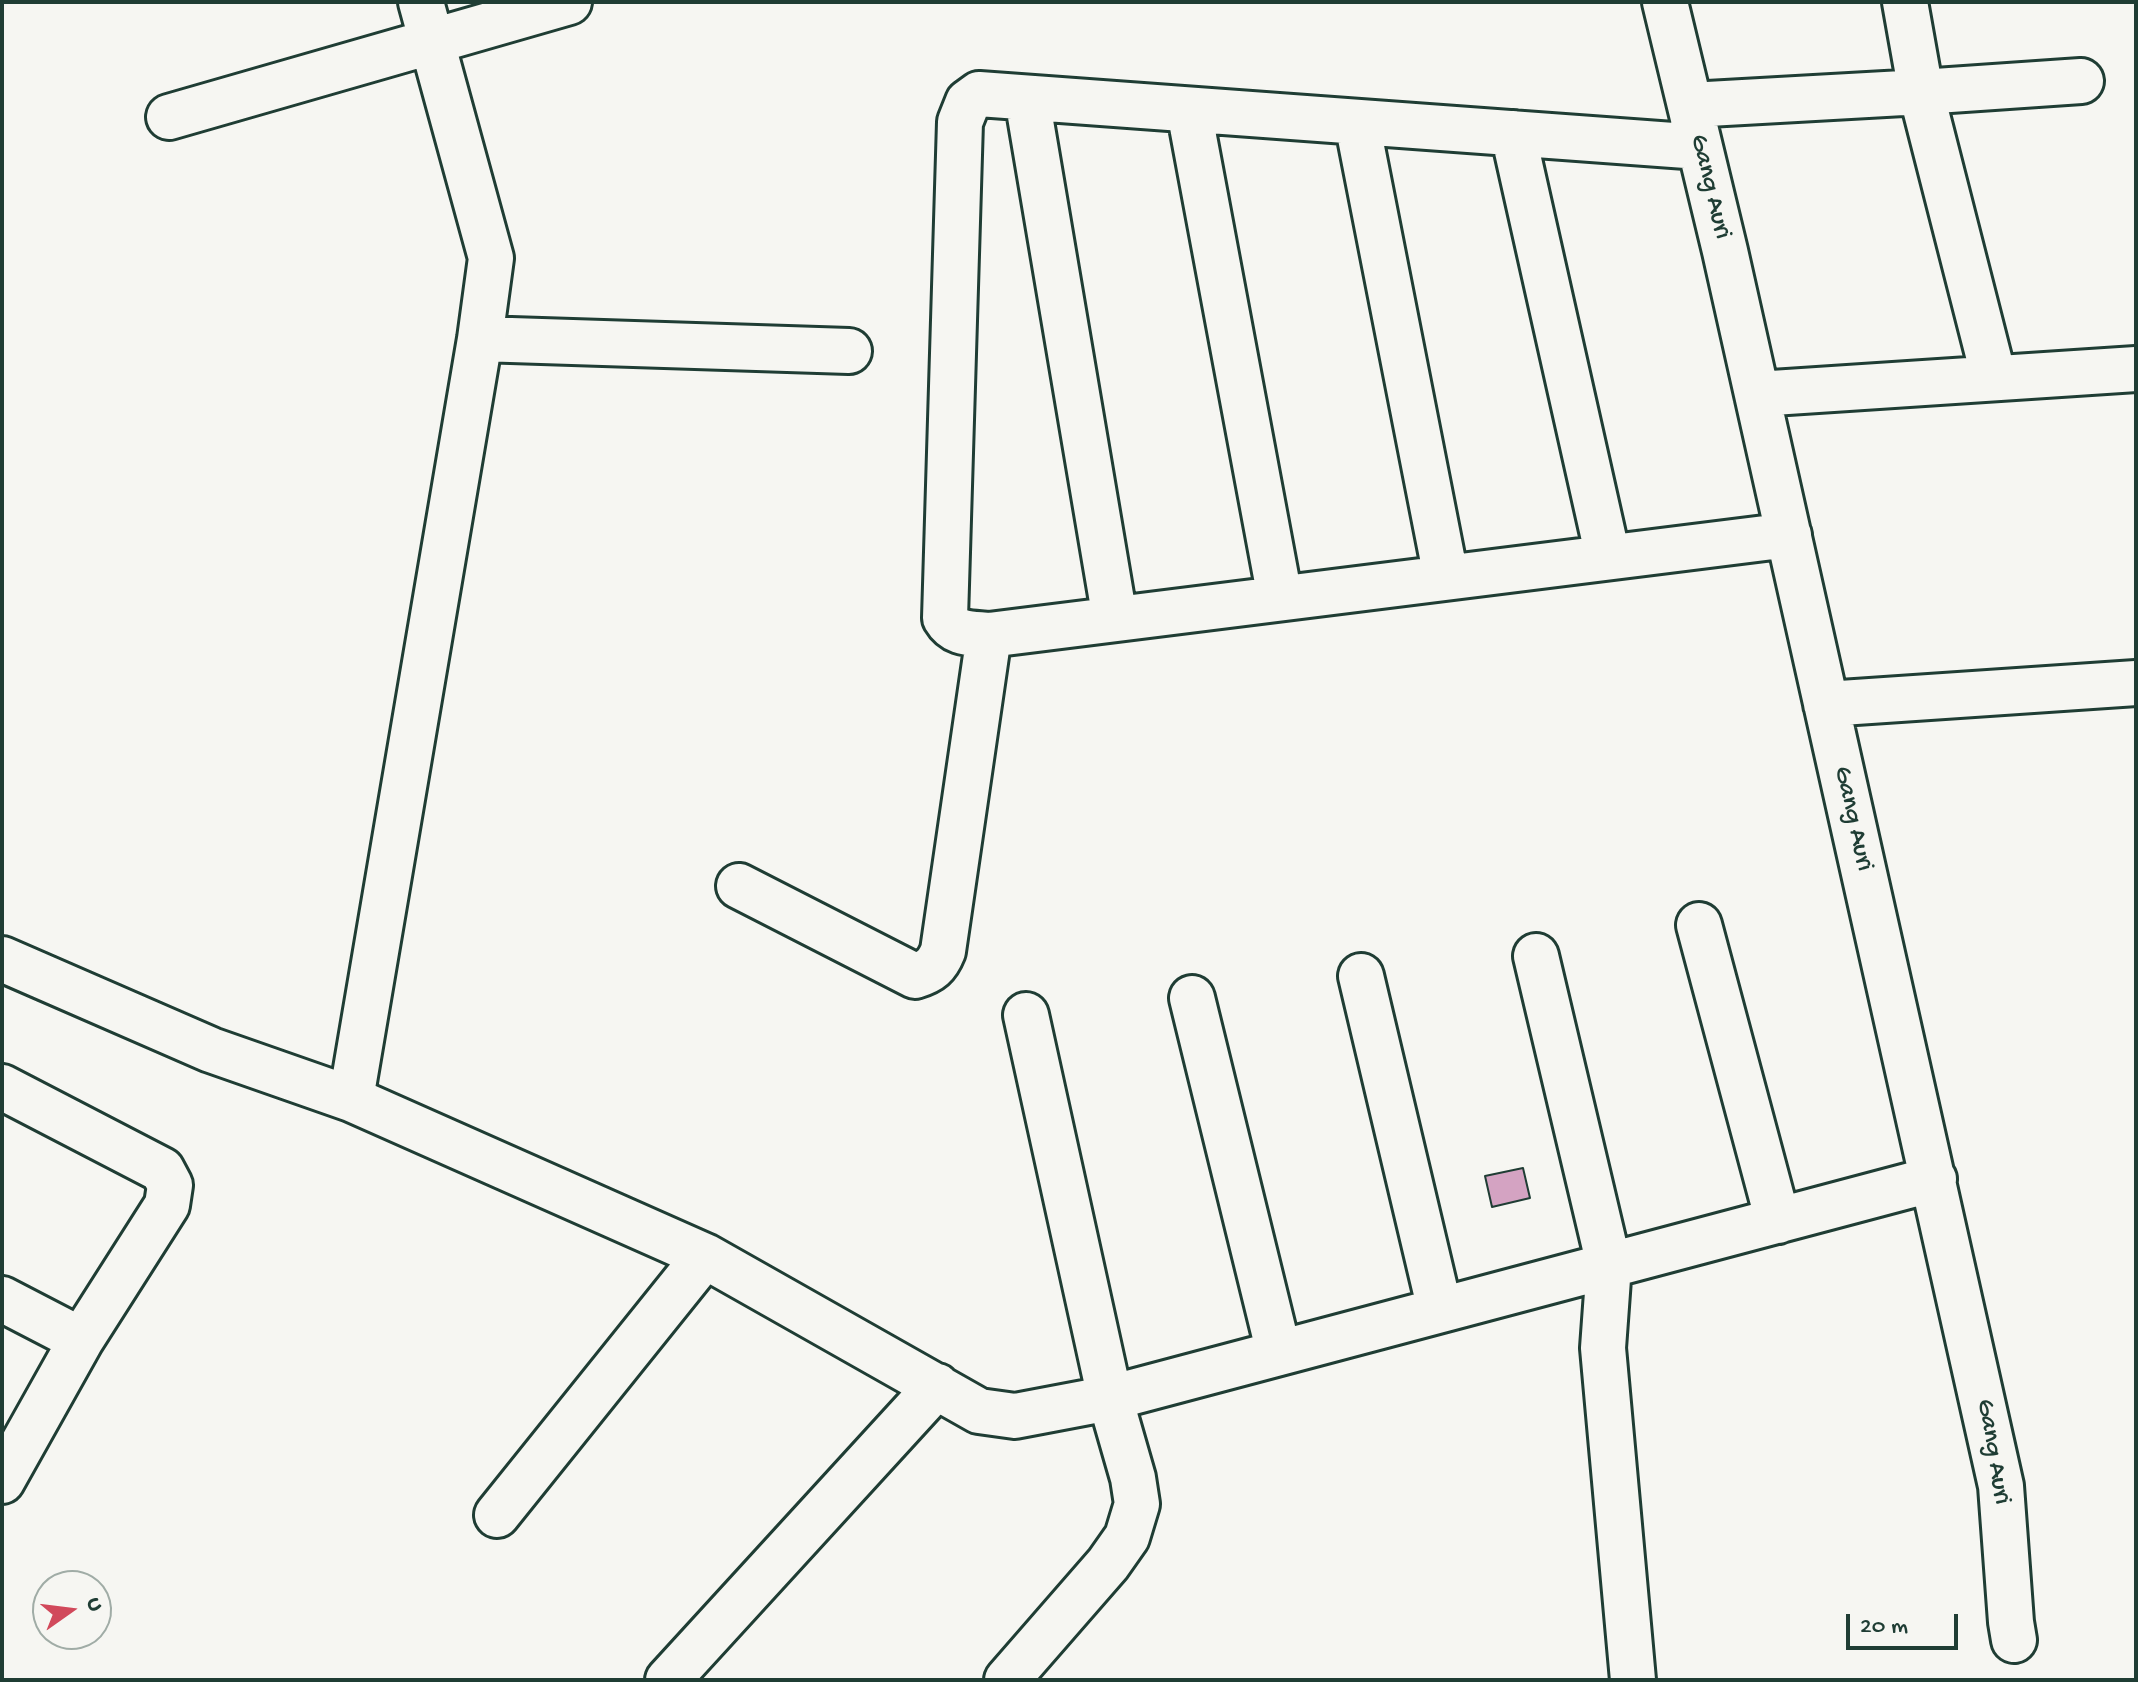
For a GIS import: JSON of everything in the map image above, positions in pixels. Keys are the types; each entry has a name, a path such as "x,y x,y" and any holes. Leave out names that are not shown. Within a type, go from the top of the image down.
{"street":[{"path":"169,117 427,22 569,2"},
{"name":"Gang Auri","path":"1665,2 1789,535 2001,1486 2014,1640"},
{"path":"1905,2 1921,92 1994,378"},
{"path":"351,1099 480,339 491,258 427,22"},
{"path":"1690,105 2081,81"},
{"path":"1700,147 979,94 968,102 960,122 945,618 957,632 989,635 1789,535"},
{"path":"1027,98 1115,619"},
{"path":"1189,110 1280,598"},
{"path":"1357,122 1446,577"},
{"path":"1513,133 1608,557"},
{"path":"480,339 849,351"},
{"path":"1757,394 2136,369"},
{"path":"739,886 915,976 938,964 943,951 989,635"},
{"path":"1826,704 2136,683"},
{"path":"1699,925 1778,1221"},
{"path":"1536,956 1609,1265 1603,1348 1633,1680"},
{"path":"2,959 211,1050 351,1099 705,1256 979,1411 1015,1416 1110,1398 1934,1179"},
{"path":"1361,976 1440,1310"},
{"path":"1192,998 1279,1353"},
{"path":"1007,1680 1108,1564 1127,1537 1137,1504 1133,1478 1110,1398 1026,1015"},
{"path":"2,1087 162,1170 170,1185 167,1205 81,1340 2,1481"},
{"path":"497,1515 705,1256"},
{"path":"2,1299 81,1340"},
{"path":"668,1680 937,1386"}],"building":[{"path":"1523,1168 1530,1198 1492,1207 1485,1176"}]}
